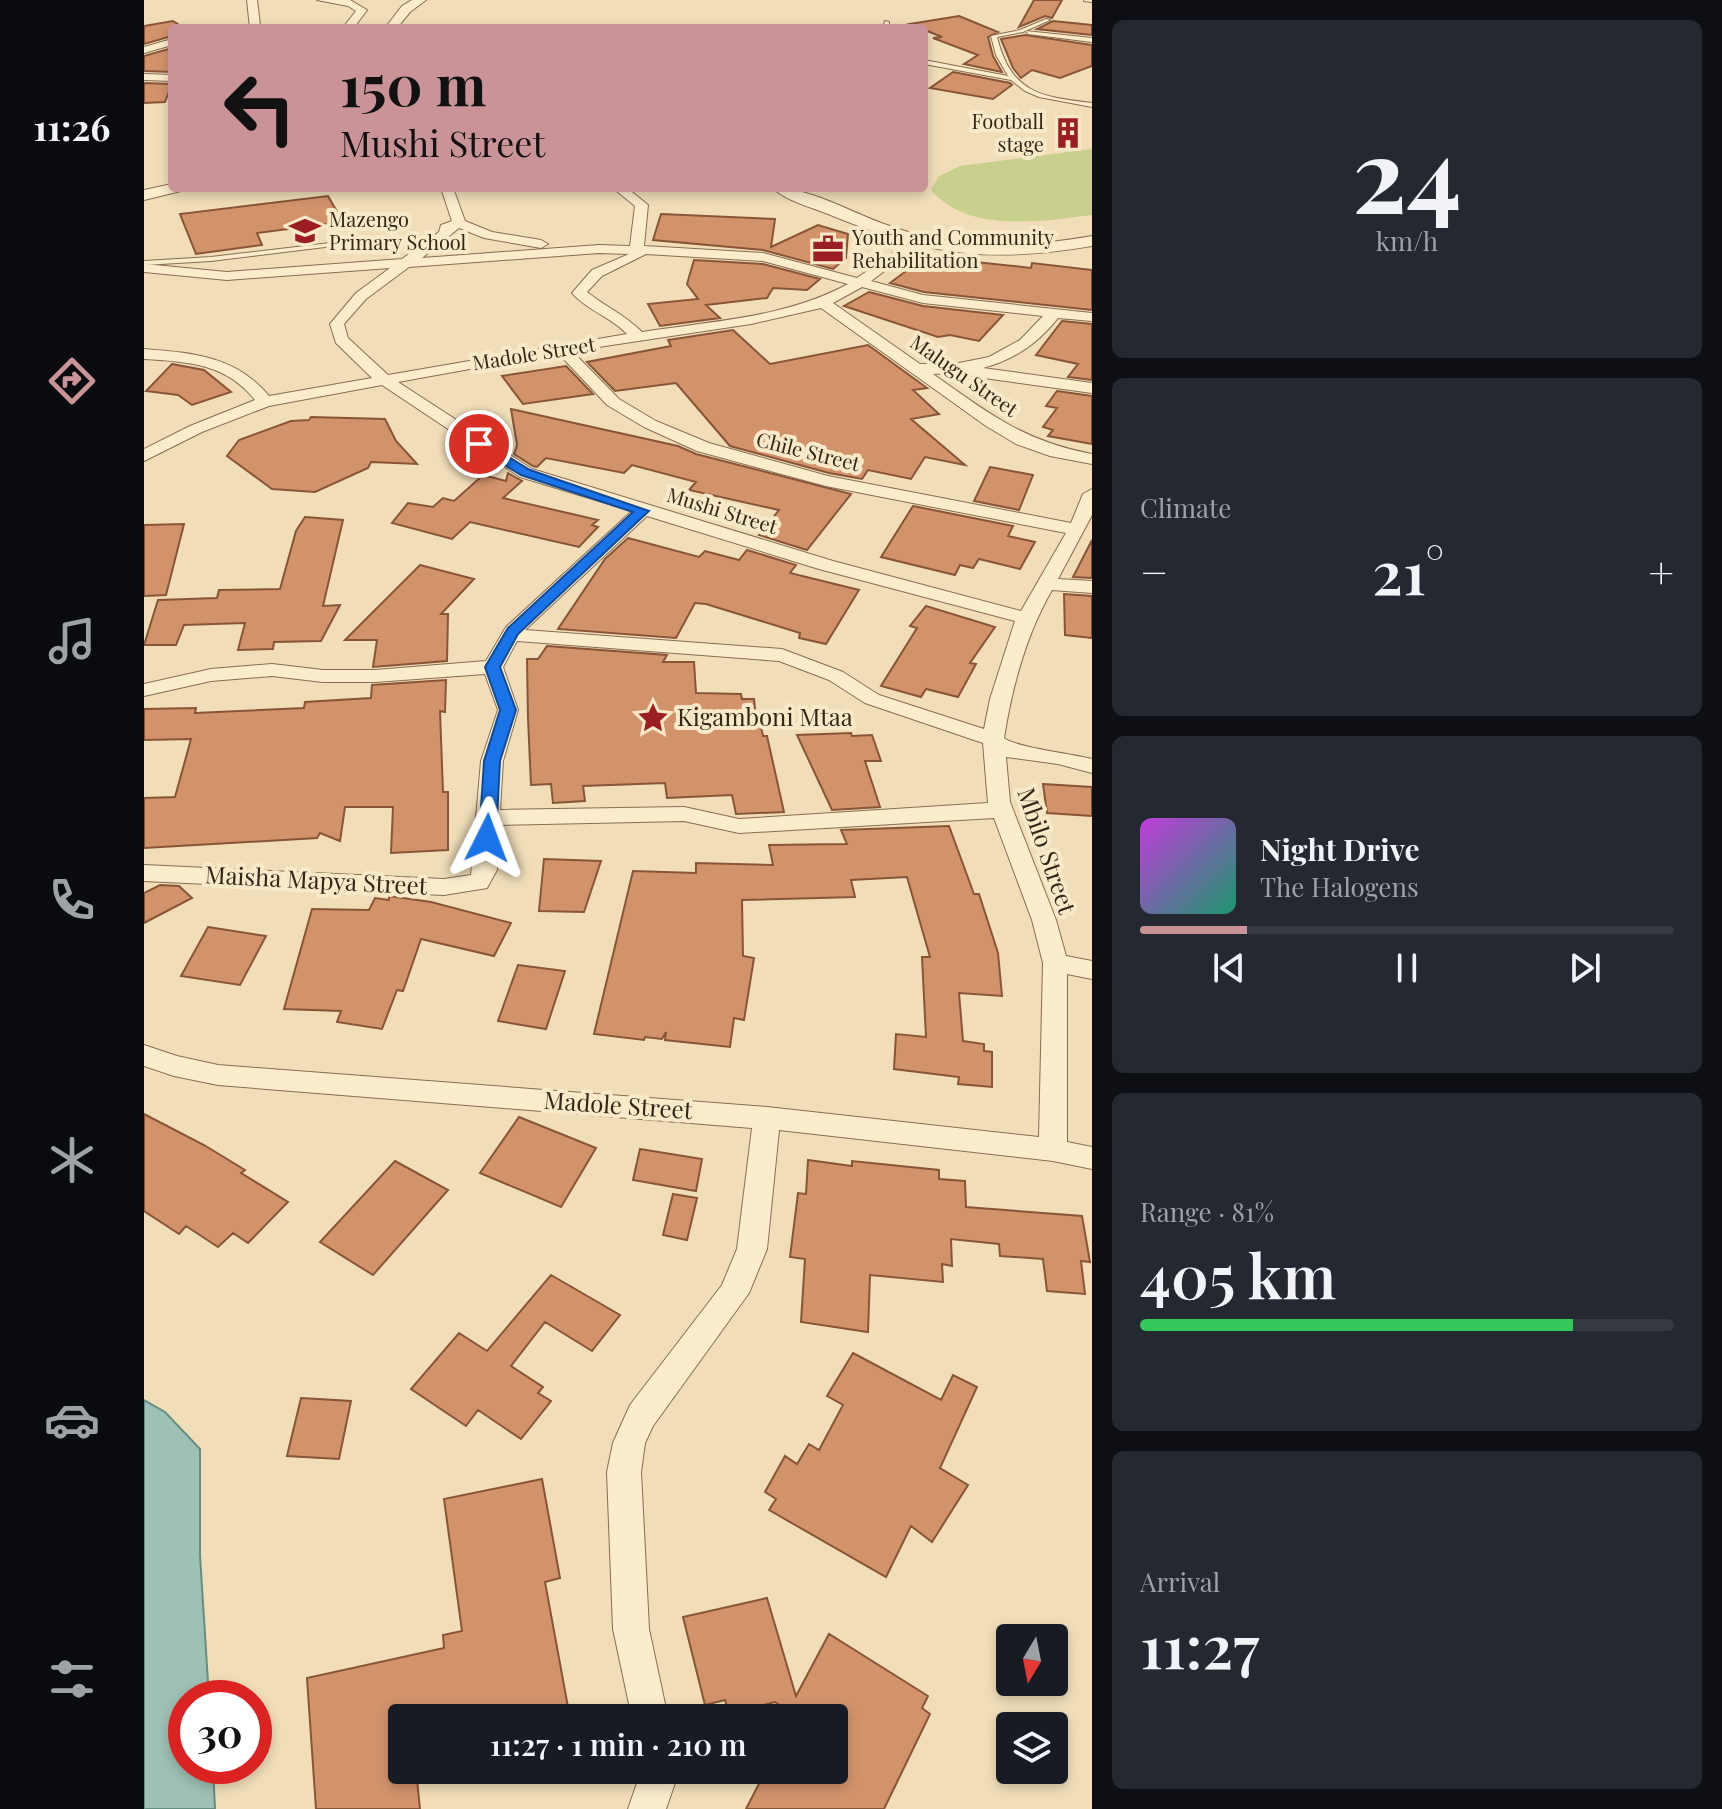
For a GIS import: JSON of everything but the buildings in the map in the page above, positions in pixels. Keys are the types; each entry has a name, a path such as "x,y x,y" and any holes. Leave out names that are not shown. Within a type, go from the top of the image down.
{"street":[{"path":"252,0 256,24"},
{"path":"322,0 350,3 362,10 351,24"},
{"path":"393,24 406,9 420,0"},
{"path":"144,50 168,43"},
{"path":"144,77 168,78"},
{"path":"144,195 168,190"},
{"path":"448,192 459,223"},
{"path":"624,192 642,205 636,244 642,250"},
{"path":"791,192 916,241 986,252 1033,251 1092,241"},
{"path":"407,262 445,234 446,228 459,223 489,235 547,245 763,257 923,299 1092,317"},
{"name":"Madole Street","path":"144,456 196,429 265,402 561,348 751,320 823,303 859,283 916,241"},
{"path":"144,265 227,276 599,249"},
{"path":"639,337 620,318 604,313 579,293 597,273 642,250"},
{"name":"Mushi Street","path":"407,262 361,296 337,324 341,340 384,380 502,460 526,473 642,511 826,565 1026,618"},
{"name":"Malugu Street","path":"823,303 992,423 1022,440 1056,452 1092,459"},
{"path":"963,370 988,363 1017,348 1044,327 1053,314"},
{"name":"Chile Street","path":"561,348 613,402 650,424 703,447 826,481 1077,530"},
{"path":"144,354 198,358 222,364 252,382 265,402"},
{"path":"920,369 963,370 1092,388"},
{"name":"Mbilo Street","path":"1053,1150 1055,963 1044,920 1001,810 993,739 1000,699 1026,618 1090,503"},
{"path":"144,690 211,675 272,670 323,676 375,676 493,667 511,635 642,511"},
{"path":"1043,584 1092,587"},
{"path":"511,635 782,655 836,676 872,699 993,739 1004,750 1059,757 1092,766"},
{"name":"Maisha Mapya Street","path":"144,873 464,886 479,882 485,870 492,761 508,710 493,667"},
{"path":"488,818 684,814 739,826 1001,810"},
{"path":"1055,963 1092,970"},
{"name":"Madole Street","path":"144,1055 174,1066 218,1075 767,1118 1053,1150 1092,1158"},
{"path":"647,1704 631,1629 624,1472 629,1443 641,1416 734,1293 742,1275 752,1249 767,1118"},
{"path":"647,1809 656,1784"}],"lane":[{"path":"1086,0 1092,1"},
{"path":"1011,78 994,36 1021,31 1048,20"},
{"path":"1021,31 1092,40"},
{"path":"928,63 1011,78 1030,93 1092,105"},
{"path":"144,265 364,241"}],"green space":[{"path":"1092,149 1092,215 1029,221 985,219 947,204 931,190 939,176 960,166"}],"water":[{"path":"144,1400 165,1412 200,1449 200,1555 208,1680 168,1680 168,1784 214,1784 215,1809 144,1809"}],"place":[{"name":"Football stage","path":"1068,133"},
{"name":"Mazengo Primary School","path":"305,231"},
{"name":"Youth and Community Rehabilitation","path":"828,249"},
{"name":"Kigamboni Mtaa","path":"653,718"}],"route":[{"path":"479,444 526,473 642,511 513,631 501,650 493,667 508,710 492,761 487,838"}]}
